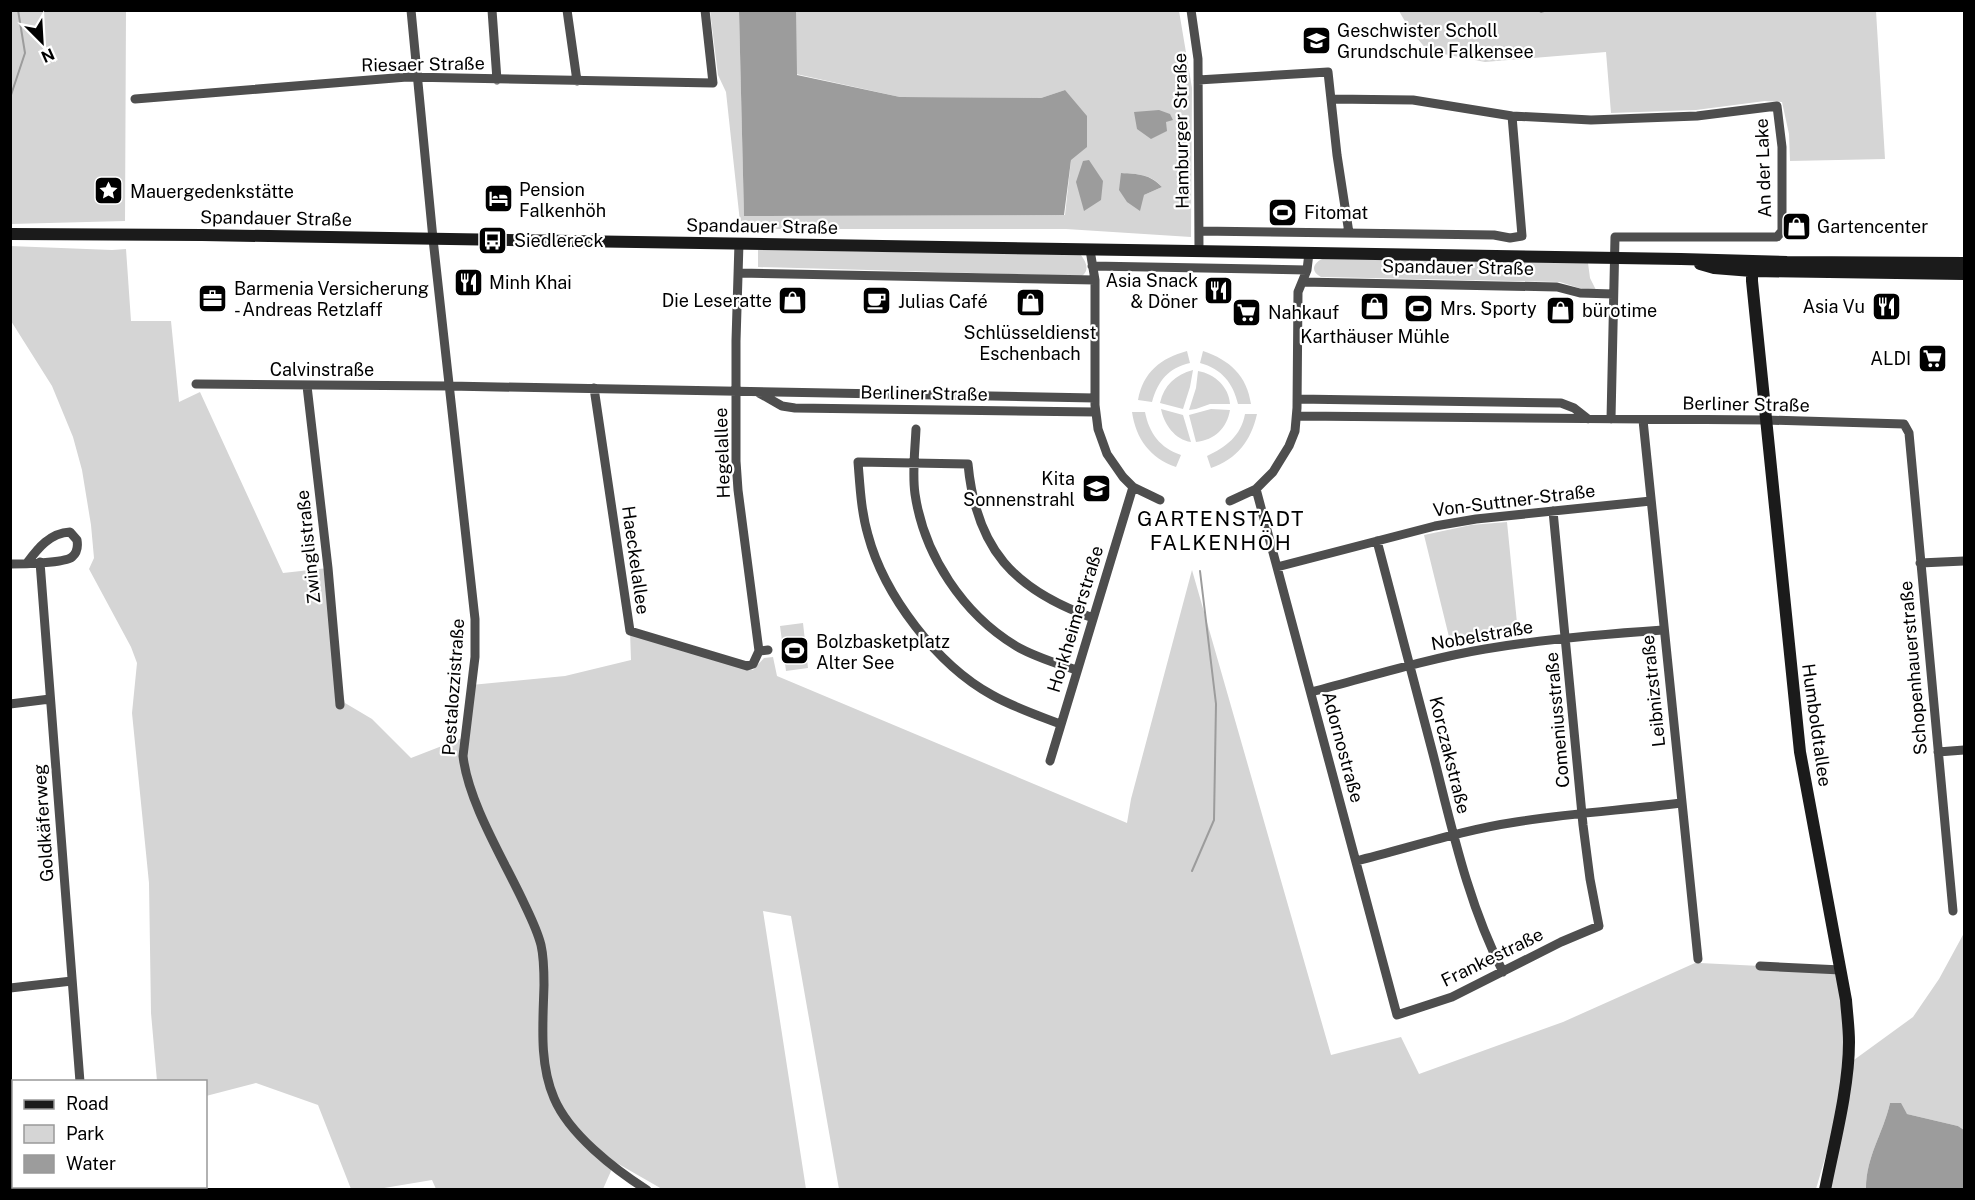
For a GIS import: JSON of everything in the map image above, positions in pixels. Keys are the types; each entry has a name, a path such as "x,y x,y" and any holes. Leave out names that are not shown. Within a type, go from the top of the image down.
{"main road":[{"name":"Spandauer Straße","path":"10,234 739,243 1681,259 1714,268 1965,263"},
{"name":"Spandauer Straße","path":"1752,266 1965,274"},
{"name":"Humboldtallee","path":"1752,266 1800,752 1846,1000 1850,1043 1844,1092 1825,1190"}],"street":[{"name":"Pestalozzistraße","path":"411,10 433,239 475,619 475,657 463,756 465,772 477,806 534,923 541,944 544,961 543,1049 554,1099 564,1118 580,1135 647,1190"},
{"path":"492,10 497,80"},
{"path":"567,10 577,81"},
{"name":"Riesaer Straße","path":"135,99 407,78 713,83 705,10"},
{"name":"Hamburger Straße","path":"1191,10 1198,59 1199,251"},
{"path":"1198,80 1328,72 1337,155 1349,233"},
{"name":"An der Lake","path":"1332,99 1413,100 1512,116 1606,120 1697,116 1777,106 1782,147 1782,231 1778,237 1615,237 1614,258"},
{"name":"Spandauer Straße","path":"1199,231 1494,235 1510,238 1522,236 1512,116"},
{"name":"Spandauer Straße","path":"1457,255 1458,235"},
{"name":"Hegelallee","path":"739,243 736,391 738,490 763,651"},
{"path":"1090,249 1095,280 1095,412 1098,429 1107,453 1123,477 1133,487 1160,500"},
{"path":"1230,501 1256,489 1273,472 1294,431 1297,416 1298,292 1307,270 1309,253"},
{"path":"1611,419 1614,258"},
{"path":"1092,267 1307,270"},
{"path":"739,273 1095,280"},
{"name":"Spandauer Straße","path":"1302,282 1557,287 1580,293 1613,294"},
{"name":"Calvinstraße","path":"196,384 449,386"},
{"name":"Zwinglistraße","path":"307,386 328,568 340,705"},
{"name":"Berliner Straße","path":"449,386 1095,398"},
{"name":"Haeckelallee","path":"594,388 630,631 747,666 753,664 763,651"},
{"name":"Berliner Straße","path":"757,392 782,406 795,408 1095,412"},
{"path":"1297,399 1561,403 1574,408 1587,419"},
{"name":"Berliner Straße","path":"1297,416 1766,420 1904,424"},
{"name":"Leibnizstraße","path":"1643,420 1698,959"},
{"name":"Schopenhauerstraße","path":"1904,424 1909,433 1953,911"},
{"path":"916,429 915,492 926,535 940,566 965,602 998,633 1017,646 1076,670"},
{"path":"1060,724 991,695 973,683 937,652 910,621 875,555 868,535 858,462 968,464 976,513 983,530 1000,558 1024,583 1045,598 1093,618"},
{"name":"Horkheimerstraße","path":"1050,761 1133,487"},
{"name":"Adornostraße","path":"1256,489 1397,1015"},
{"name":"Von-Suttner-Straße","path":"1277,567 1434,526 1476,519 1651,501"},
{"name":"Comeniusstraße","path":"1553,511 1582,813 1590,879 1599,926"},
{"path":"10,564 27,563 67,560 77,550 77,540 70,532 61,533 45,542 27,563"},
{"name":"Korczakstraße","path":"1377,542 1476,910 1492,952 1503,972"},
{"path":"1920,563 1965,561"},
{"name":"Goldkäferweg","path":"39,562 80,1080"},
{"name":"Nobelstraße","path":"1311,692 1485,649 1663,630"},
{"path":"10,704 50,699"},
{"path":"1938,752 1965,750"},
{"path":"1356,861 1454,834 1514,822 1681,803"},
{"name":"Frankestraße","path":"1397,1015 1452,997 1561,942 1599,926"},
{"path":"1760,966 1840,970"},
{"path":"10,988 72,981"}],"green space":[{"path":"10,11 126,11 125,221 11,224"},
{"path":"710,11 739,11 744,216 1065,215 1071,160 1065,90 1041,98 900,97 796,74 796,11 1179,11 1192,88 1191,237 1066,229 745,229 740,222 726,92 718,75","holes":["1121,173 1149,177 1162,187 1144,195"]},
{"path":"1399,11 1876,11 1885,159 1790,161 1789,134 1782,102 1765,101 1696,110 1611,113 1606,52 1485,62 1428,51 1410,30"},
{"path":"10,246 126,249 131,321 171,321 179,402 200,392 283,573 328,568 337,667 345,703 372,719 411,758 465,737 471,685 565,676 631,660 630,631 753,670 764,658 773,657 777,676 1127,823 1131,799 1192,570 1331,1055 1401,1037 1419,1074 1563,1022 1695,963 1700,963 1841,970 1847,1065 1913,1017 1939,979 1964,933 1964,1130 1958,1126 1907,1114 1890,1103 1872,1155 1866,1189 1825,1189 1841,1103 1816,1189 839,1189 791,916 763,911 806,1189 662,1189 615,1162 603,1189 436,1189 432,1180 378,1189 351,1189 318,1105 256,1083 207,1096 207,1080 157,1080 151,1013 149,883 132,713 137,663 131,647 89,569 94,558 91,525 82,470 73,437 52,386 11,321"},
{"path":"758,250 1081,255 1087,269 1082,276 758,267"},
{"path":"1322,259 1588,263 1590,278 1596,290 1582,289 1560,282 1321,277 1314,268 1316,263"},
{"path":"1187,351 1190,363 1176,368 1165,376 1152,402 1138,400 1144,382 1161,362"},
{"path":"1203,351 1221,359 1236,370 1246,385 1251,404 1238,404 1230,383 1215,369 1200,363"},
{"path":"1193,370 1183,409 1160,403 1164,391 1171,382"},
{"path":"1198,371 1220,382 1227,392 1230,404 1210,404 1189,410 1196,388"},
{"path":"1161,409 1183,415 1191,442 1175,435"},
{"path":"1211,409 1230,410 1226,422 1214,436 1196,442 1189,415"},
{"path":"1132,412 1145,412 1149,427 1161,444 1181,455 1176,467 1159,458 1146,446 1137,431"},
{"path":"1245,414 1257,414 1247,441 1228,460 1211,468 1207,456 1232,440 1240,429"},
{"path":"1507,522 1518,633 1484,637 1451,645 1424,535 1471,525"},
{"name":"Bolzbasketplatz Alter See","path":"803,623 808,668 786,671 780,626"},
{"path":"12,1110 12,1188 24,1189 11,1189 10,1111"}],"water":[{"path":"739,11 796,11 797,75 900,97 1041,98 1065,90 1087,116 1087,147 1071,160 1064,215 744,216"},
{"path":"1159,110 1170,114 1173,120 1166,122 1167,131 1151,139 1137,129 1134,112"},
{"path":"1089,160 1103,181 1101,200 1084,211 1076,182 1083,161"},
{"path":"1121,173 1148,177 1162,187 1144,195 1140,211 1127,202 1119,190"},
{"path":"1890,1103 1901,1103 1907,1114 1958,1126 1964,1130 1964,1189 1866,1189 1872,1155"}],"waterway":[{"path":"10,98 25,53 18,10"},
{"path":"1538,10 1541,12 1547,10"},
{"path":"1192,871 1214,820 1216,704 1200,571"}],"place":[{"name":"Geschwister Scholl Grundschule Falkensee","path":"1316,40"},
{"name":"Mauergedenkstätte","path":"109,191"},
{"name":"Pension Falkenhöh","path":"498,199"},
{"name":"Fitomat","path":"1283,212"},
{"name":"Gartencenter","path":"1796,226"},
{"name":"Siedlereck","path":"493,240"},
{"name":"Minh Khai","path":"468,282"},
{"name":"Asia Snack & Döner","path":"1219,290"},
{"name":"Barmenia Versicherung - Andreas Retzlaff","path":"213,298"},
{"name":"Die Leseratte","path":"793,300"},
{"name":"Julias Café","path":"877,301"},
{"name":"Schlüsseldienst Eschenbach","path":"1030,303"},
{"name":"Asia Vu","path":"1886,306"},
{"name":"Karthäuser Mühle","path":"1375,307"},
{"name":"Mrs. Sporty","path":"1419,308"},
{"name":"bürotime","path":"1561,310"},
{"name":"Nahkauf","path":"1247,312"},
{"name":"ALDI","path":"1932,358"},
{"name":"Kita Sonnenstrahl","path":"1096,488"},
{"name":"Bolzbasketplatz Alter See","path":"795,651"}],"district":[{"name":"GARTENSTADT FALKENHÖH","path":"1221,530"}]}
